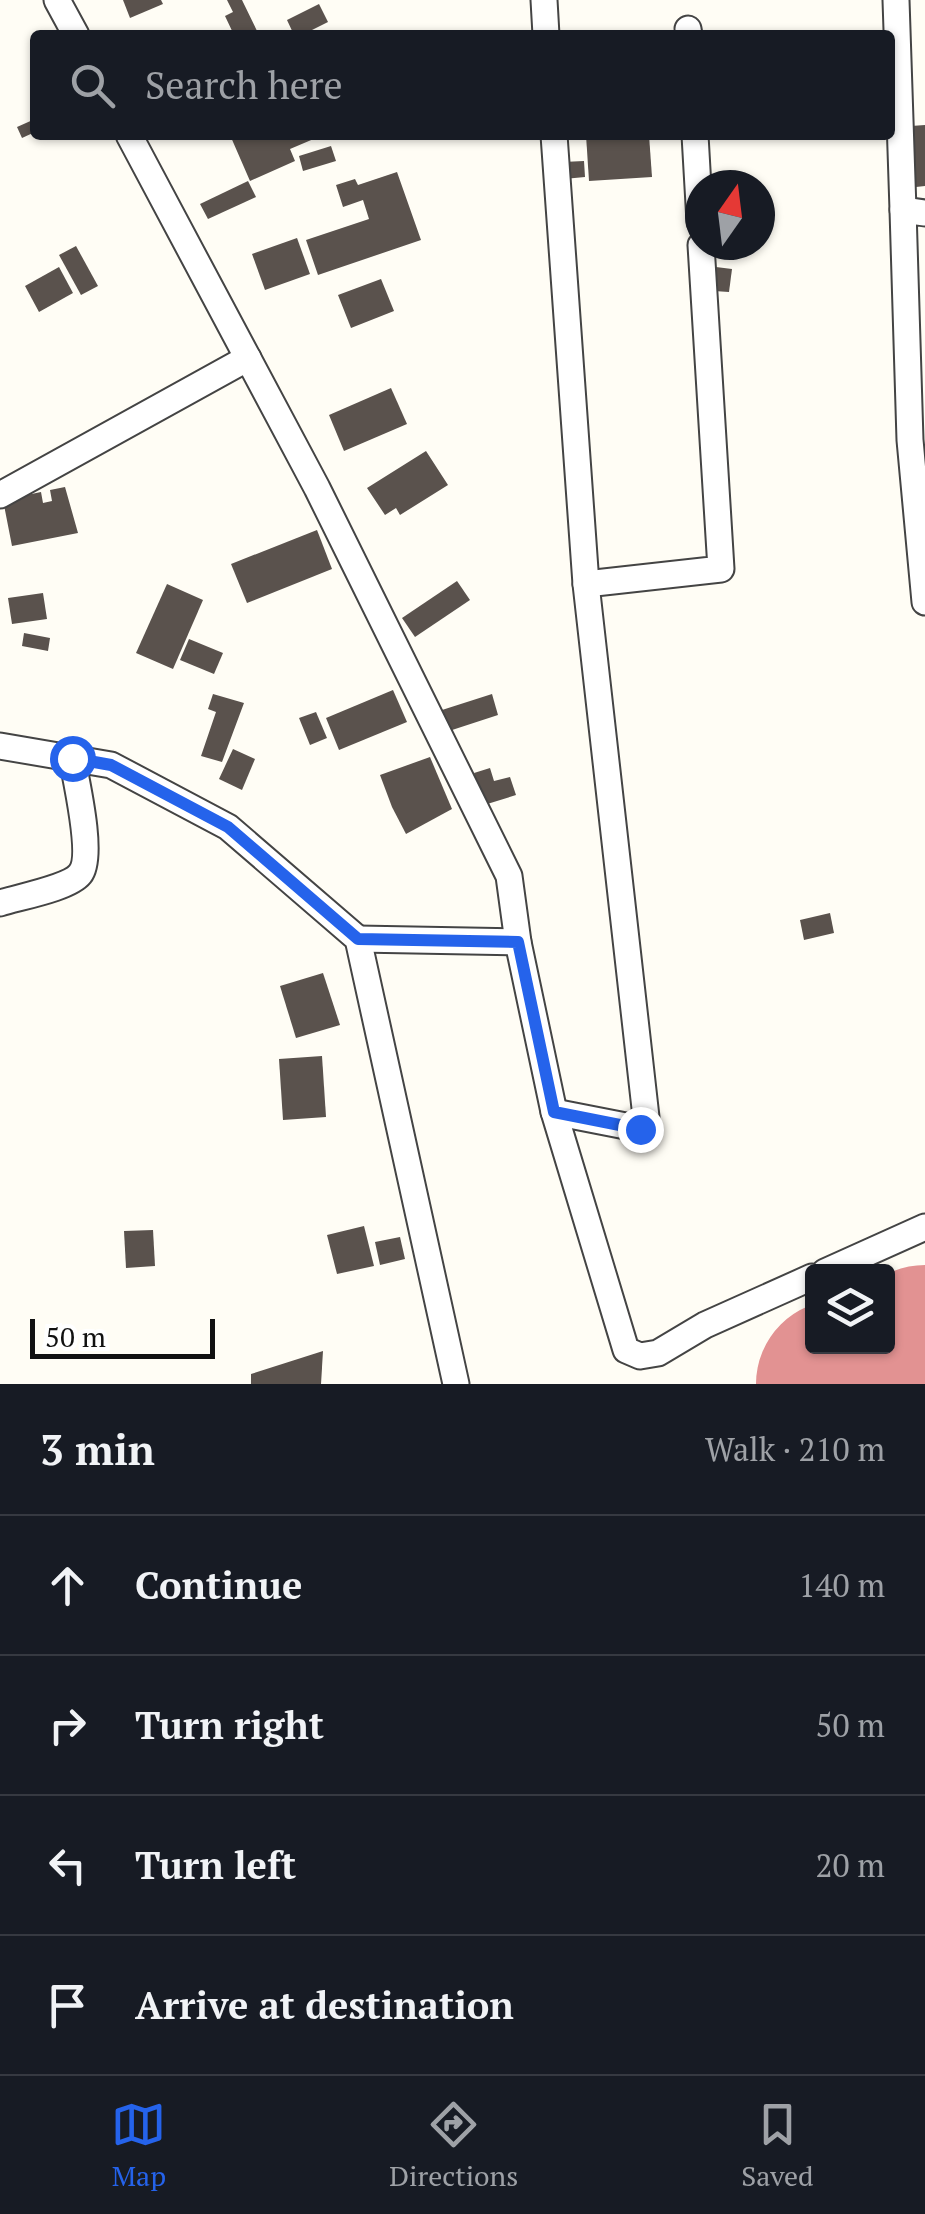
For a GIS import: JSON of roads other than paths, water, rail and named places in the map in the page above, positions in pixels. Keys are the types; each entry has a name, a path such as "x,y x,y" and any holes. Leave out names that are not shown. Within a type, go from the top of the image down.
{"street":[{"path":"57,0 73,30"},
{"path":"544,0 546,30"},
{"path":"896,0 914,212 925,602"},
{"path":"132,140 317,488 509,876 518,942 554,1112 626,1350 640,1356 658,1353 704,1325 805,1280"},
{"path":"554,140 586,584 646,1117 640,1129 554,1112"},
{"path":"695,140 697,170"},
{"path":"586,584 721,569 702,260"},
{"path":"0,495 248,358"},
{"path":"0,746 111,765 228,827 358,939 456,1384"},
{"path":"0,902 80,875 85,864 85,846 72,758"},
{"path":"358,939 518,942"},
{"path":"843,1264 925,1227"}]}
